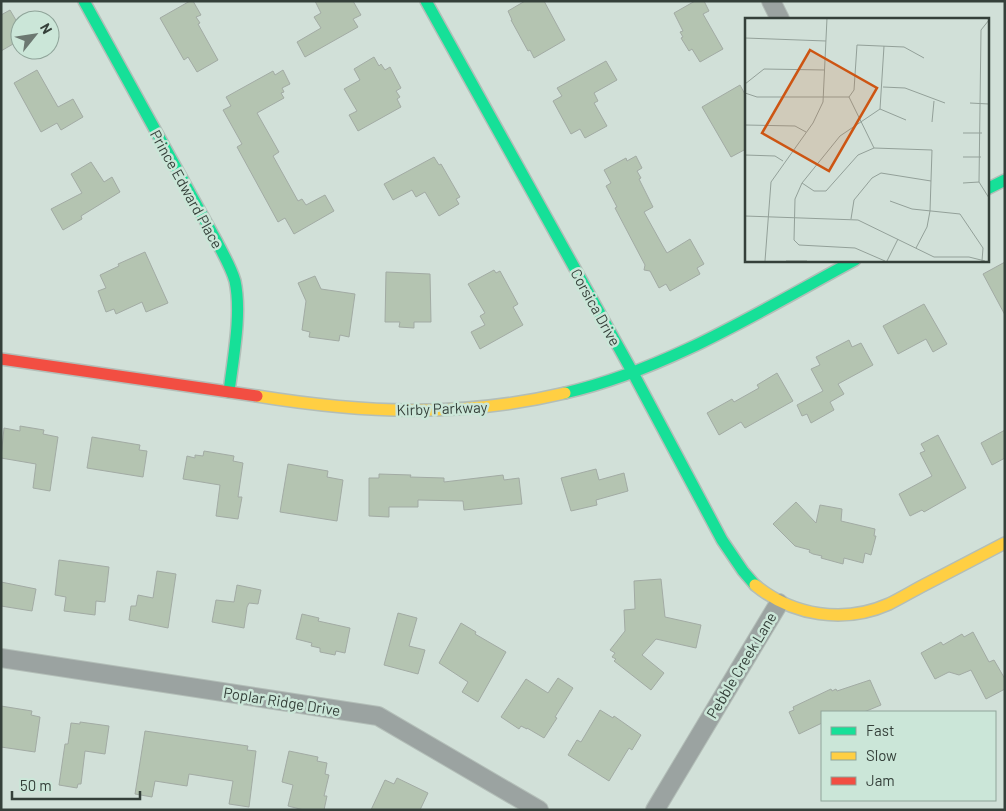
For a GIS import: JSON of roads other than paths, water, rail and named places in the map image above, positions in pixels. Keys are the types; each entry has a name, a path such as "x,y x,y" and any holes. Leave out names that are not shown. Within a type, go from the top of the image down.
{"street":[{"name":"Prince Edward Place","path":"84,1 217,242 234,278 238,306 230,392"},
{"name":"Corsica Drive","path":"426,1 633,372 735,562 751,582 779,602"},
{"path":"771,1 780,18"},
{"path":"988,188 1005,180"},
{"name":"Kirby Parkway","path":"1,359 353,409 428,412 474,409 522,403 560,395 633,372 700,343 853,261"},
{"name":"Pebble Creek Lane","path":"655,810 779,602 804,612 827,616 869,612 1005,543"},
{"name":"Poplar Ridge Drive","path":"1,658 378,716 539,810"}]}
